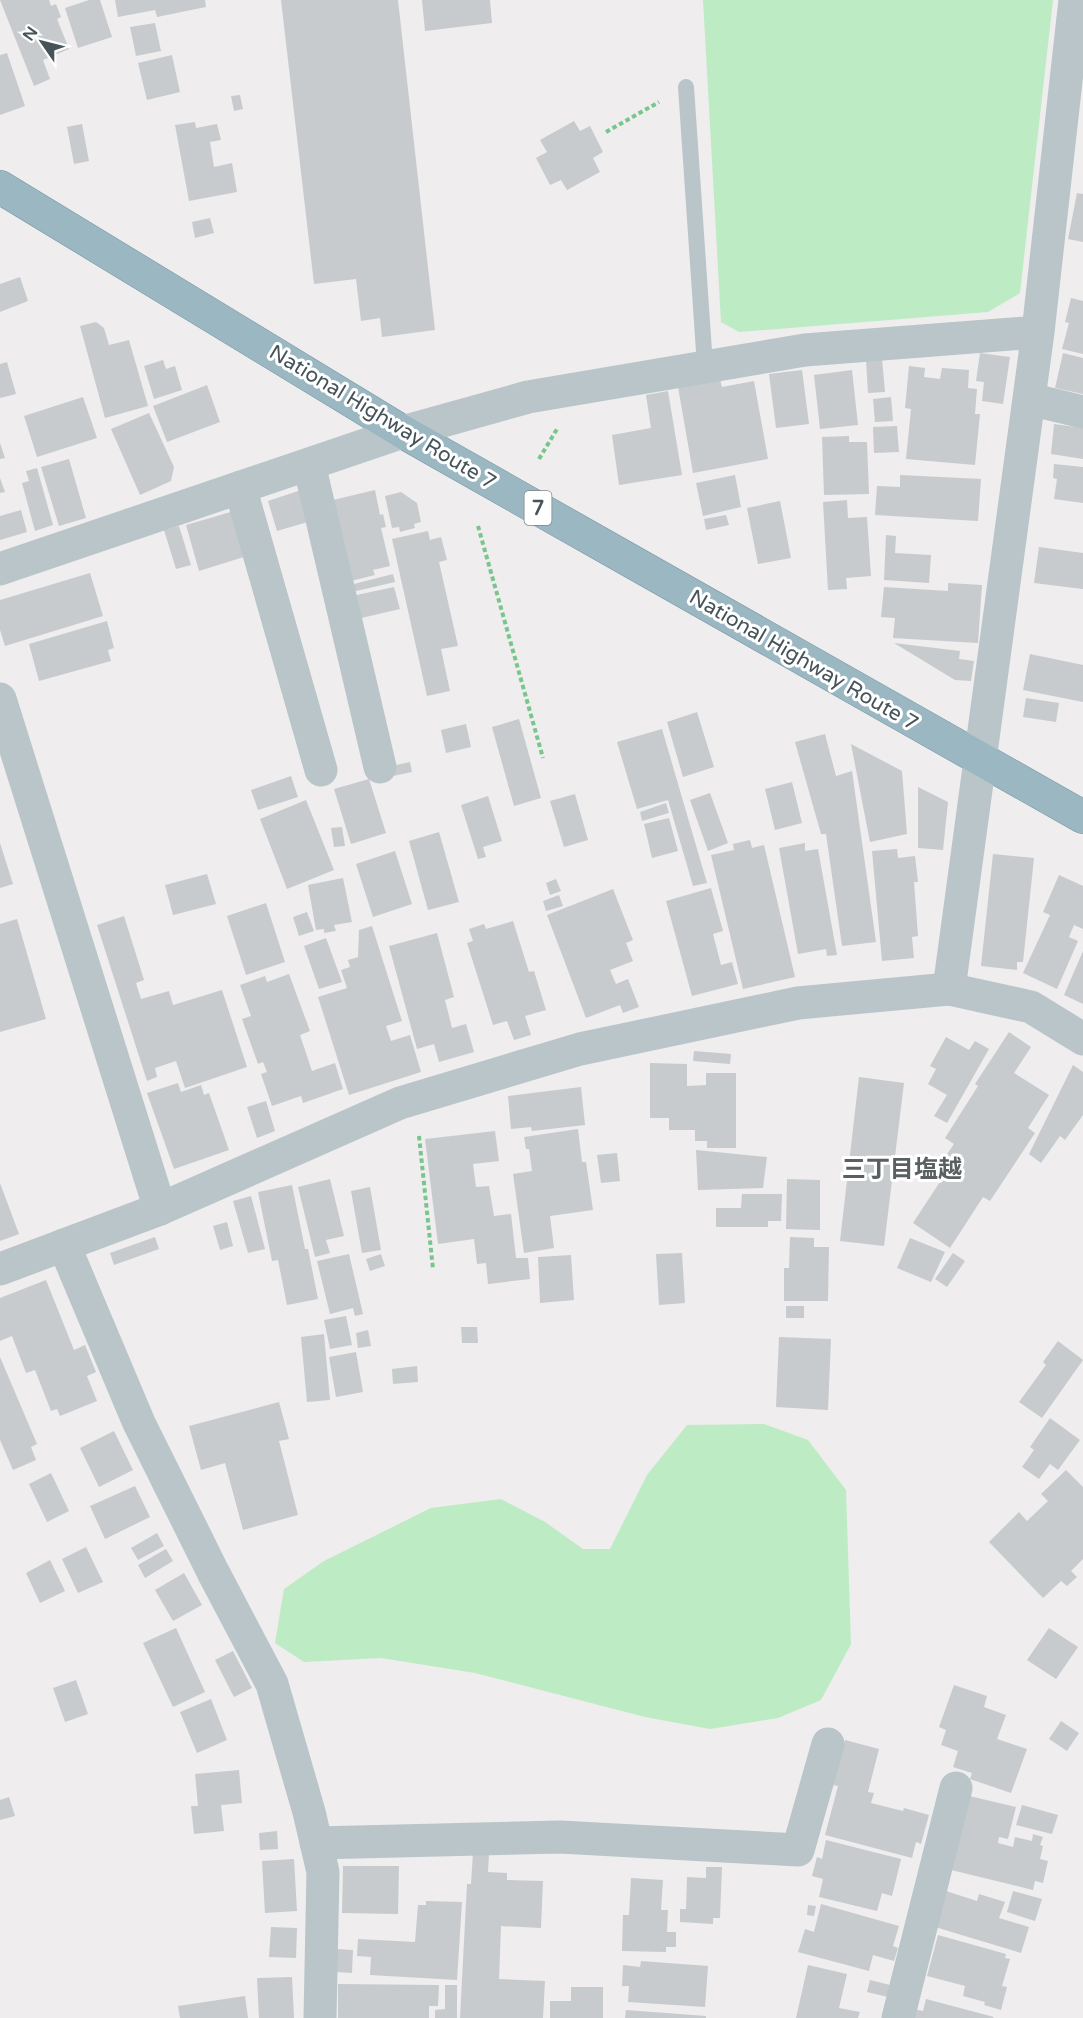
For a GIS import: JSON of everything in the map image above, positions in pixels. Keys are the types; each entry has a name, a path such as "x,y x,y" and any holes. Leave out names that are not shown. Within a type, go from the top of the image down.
{"highway":[{"name":"National Highway Route 7","path":"0,188 403,432 1083,817"}],"street":[{"path":"949,989 1038,332 1075,0"},
{"path":"0,569 403,432 528,397 805,350 1038,332"},
{"path":"1029,399 1083,412"},
{"path":"309,464 380,767"},
{"path":"240,487 321,770"},
{"path":"0,699 160,1209"},
{"path":"0,1269 160,1209 400,1103 580,1049 798,1003 949,989 1031,1006 1083,1039"},
{"path":"64,1245 139,1423 272,1684 309,1812 323,1872 320,2018"},
{"path":"316,1843 560,1837 798,1850 828,1744"},
{"path":"898,2018 956,1788"}],"lane":[{"path":"686,87 705,366"}],"path":[{"path":"606,132 686,87"},
{"path":"539,459 562,419"},
{"path":"478,526 543,758"},
{"path":"416,1098 433,1269"}],"green space":[{"path":"703,0 1053,0 1020,293 988,312 739,332 721,322"},
{"path":"764,1424 808,1440 846,1490 851,1644 821,1700 778,1718 710,1729 645,1717 475,1673 381,1658 304,1662 275,1643 284,1589 324,1561 431,1508 501,1499 545,1522 583,1549 610,1549 647,1475 687,1425"}],"building":[{"path":"0,0 49,0 51,6 56,4 61,17 57,19 69,49 43,60 50,79 34,86"},
{"path":"89,0 100,0 112,37 78,48 65,8"},
{"path":"115,0 205,0 206,7 157,17 155,10 118,17"},
{"path":"281,0 398,0 435,330 382,337 380,318 361,321 356,279 314,284"},
{"path":"422,0 490,0 492,23 425,31"},
{"path":"155,23 161,51 136,56 130,27"},
{"path":"7,53 25,106 0,115 0,55"},
{"path":"172,55 180,92 147,100 138,63"},
{"path":"240,95 243,109 234,111 231,96"},
{"path":"574,121 580,131 590,126 603,152 593,158 600,172 567,190 561,180 550,185 536,158 547,152 540,140"},
{"path":"195,122 196,128 217,124 221,140 210,142 214,167 232,163 237,192 189,201 175,125"},
{"path":"82,124 89,161 74,164 67,127"},
{"path":"1077,193 1083,194 1083,242 1068,239"},
{"path":"210,218 214,233 195,238 192,222"},
{"path":"20,277 28,301 0,312 0,284"},
{"path":"1071,298 1083,301 1083,354 1062,349 1069,323 1065,322"},
{"path":"96,322 104,328 109,345 129,340 148,406 105,418 80,326"},
{"path":"980,353 1010,357 1003,404 982,401 984,382 976,381"},
{"path":"1063,353 1083,358 1083,394 1055,388"},
{"path":"882,358 885,392 868,393 866,360"},
{"path":"163,360 166,369 175,366 182,390 154,399 144,366"},
{"path":"7,362 16,394 0,398 0,364"},
{"path":"909,366 925,368 924,377 940,379 942,368 969,370 968,388 977,389 975,414 980,414 975,465 906,459 911,409 905,408"},
{"path":"802,370 809,424 776,428 769,374"},
{"path":"852,370 858,425 820,429 814,375"},
{"path":"720,379 722,387 754,381 768,459 693,473 678,387"},
{"path":"207,385 220,422 167,442 153,406"},
{"path":"668,391 682,475 619,485 612,435 651,428 646,395"},
{"path":"83,397 97,438 37,457 24,416"},
{"path":"891,397 893,421 875,422 873,399"},
{"path":"149,413 174,467 171,481 140,495 111,429"},
{"path":"1054,424 1083,428 1083,459 1051,454"},
{"path":"897,426 899,452 874,453 873,427"},
{"path":"849,436 849,442 867,442 869,494 824,495 822,437"},
{"path":"0,443 5,458 0,459"},
{"path":"69,459 86,518 59,526 41,467"},
{"path":"1054,464 1083,467 1083,503 1054,499 1057,479 1053,478"},
{"path":"37,468 53,525 35,531 22,483 29,481 26,471"},
{"path":"735,475 741,507 703,516 696,483"},
{"path":"900,475 981,479 978,521 875,515 877,486 900,487"},
{"path":"0,478 5,492 0,493"},
{"path":"301,490 311,521 277,531 268,501"},
{"path":"375,490 380,515 383,514 386,527 381,528 390,566 373,570 375,575 347,582 329,501"},
{"path":"401,492 417,503 421,522 414,524 415,528 400,532 399,527 392,528 385,496"},
{"path":"847,500 848,518 867,517 871,576 846,578 847,589 828,590 823,502"},
{"path":"780,501 791,558 758,564 747,508"},
{"path":"21,510 27,532 0,540 0,516"},
{"path":"234,511 247,556 199,571 186,525"},
{"path":"726,515 729,525 706,530 704,519"},
{"path":"179,526 191,565 176,569 164,530"},
{"path":"428,531 430,540 441,537 447,560 439,562 458,646 441,649 450,691 427,696 392,539"},
{"path":"886,535 896,536 895,553 931,555 929,583 884,580"},
{"path":"1039,547 1083,553 1083,589 1034,583"},
{"path":"90,573 103,616 5,646 0,630 0,600"},
{"path":"393,574 395,582 352,592 350,585"},
{"path":"948,583 982,585 978,643 893,638 895,618 881,617 884,587 948,591"},
{"path":"394,587 400,609 357,619 352,596"},
{"path":"107,621 114,648 108,650 111,661 39,681 29,644"},
{"path":"894,643 960,651 959,659 974,661 971,681 955,680"},
{"path":"1030,654 1083,665 1083,702 1023,690"},
{"path":"1026,698 1059,703 1056,722 1023,717"},
{"path":"697,712 714,767 683,777 667,722"},
{"path":"519,719 541,798 514,806 492,727"},
{"path":"466,724 471,747 446,753 441,730"},
{"path":"662,729 707,883 693,886 668,800 637,809 617,742"},
{"path":"825,734 836,776 852,771 876,942 842,946 826,834 821,834 795,742"},
{"path":"851,744 902,771 907,834 870,842"},
{"path":"410,762 412,772 393,776 391,766"},
{"path":"291,776 298,797 258,810 251,790"},
{"path":"369,779 386,833 351,844 334,789"},
{"path":"792,782 802,823 775,830 765,789"},
{"path":"918,787 948,802 943,850 918,848"},
{"path":"710,793 728,843 708,851 690,800"},
{"path":"575,794 588,840 564,847 550,801"},
{"path":"488,796 502,841 483,847 486,857 478,859 461,805"},
{"path":"306,800 334,870 287,889 260,819"},
{"path":"666,803 669,813 642,821 640,812"},
{"path":"669,818 678,851 652,858 644,824"},
{"path":"342,827 345,846 334,847 331,828"},
{"path":"439,832 459,902 428,910 409,841"},
{"path":"750,840 752,848 764,845 795,977 743,989 711,855 734,850 733,844"},
{"path":"0,843 13,884 0,888"},
{"path":"805,843 805,851 818,849 837,955 827,956 826,949 798,954 779,848"},
{"path":"897,849 898,858 915,856 918,882 914,882 918,936 912,937 914,958 882,961 872,851"},
{"path":"395,851 412,904 373,917 356,864"},
{"path":"993,854 1034,858 1023,962 1017,962 1017,970 981,966"},
{"path":"207,874 216,904 173,915 165,885"},
{"path":"1059,875 1083,886 1083,929 1074,925 1069,937 1078,941 1057,989 1023,973 1050,915 1043,912"},
{"path":"343,878 352,922 334,925 336,931 324,933 324,929 316,930 308,885"},
{"path":"556,879 561,891 550,895 546,883"},
{"path":"711,888 723,931 713,934 721,965 732,962 738,984 692,996 666,901"},
{"path":"613,889 633,940 626,943 633,961 610,970 616,984 628,979 639,1007 623,1013 620,1005 586,1018 547,915"},
{"path":"559,895 563,906 546,911 543,901"},
{"path":"266,903 285,962 246,975 227,916"},
{"path":"307,912 314,931 299,936 293,917"},
{"path":"124,916 144,980 136,983 141,999 169,991 173,1005 222,990 247,1067 185,1088 176,1061 155,1068 157,1077 147,1081 97,925"},
{"path":"17,919 46,1019 0,1032 0,924"},
{"path":"513,921 529,972 534,971 546,1010 525,1016 531,1035 514,1040 507,1021 493,1025 467,943 473,941 469,929 484,924 486,929"},
{"path":"372,926 402,1021 386,1026 391,1041 410,1035 421,1072 349,1095 318,997 347,988 341,970 350,967 348,960 358,957 359,930"},
{"path":"437,933 454,997 445,1000 452,1028 466,1024 474,1052 439,1062 434,1044 417,1049 389,946"},
{"path":"326,938 342,982 319,989 304,946"},
{"path":"1083,951 1083,1004 1064,995"},
{"path":"289,974 310,1031 300,1035 312,1071 335,1063 343,1089 303,1103 301,1096 272,1106 261,1074 267,1072 263,1062 258,1064 242,1019 251,1016 240,985 265,976 267,982"},
{"path":"1009,1032 1031,1047 1014,1073 1049,1095 1028,1128 1035,1133 990,1201 983,1197 950,1248 913,1223 949,1168 941,1163 954,1144 945,1138 978,1086 975,1084"},
{"path":"946,1037 969,1050 975,1041 989,1049 947,1123 934,1116 947,1095 928,1084 936,1069 930,1066"},
{"path":"694,1051 731,1054 730,1064 693,1061"},
{"path":"650,1063 687,1064 687,1086 706,1085 706,1073 736,1073 736,1148 707,1148 707,1141 695,1141 695,1130 669,1130 669,1118 650,1118"},
{"path":"1073,1065 1083,1072 1083,1115 1065,1140 1060,1136 1041,1163 1029,1154"},
{"path":"859,1077 904,1083 884,1246 840,1241"},
{"path":"178,1083 181,1092 201,1085 204,1095 209,1093 229,1150 174,1169 147,1093"},
{"path":"581,1087 585,1125 532,1131 531,1127 511,1129 508,1096"},
{"path":"266,1101 275,1131 257,1138 247,1107"},
{"path":"578,1129 582,1162 586,1162 593,1210 550,1216 554,1248 524,1253 513,1174 532,1171 529,1149 526,1149 524,1137"},
{"path":"495,1131 499,1161 473,1164 476,1187 489,1186 494,1216 511,1214 516,1258 528,1258 530,1279 488,1284 486,1263 477,1264 474,1239 438,1244 425,1139"},
{"path":"696,1150 767,1157 763,1188 698,1190"},
{"path":"617,1153 620,1181 601,1183 597,1155"},
{"path":"330,1179 344,1236 326,1240 330,1253 315,1257 298,1187"},
{"path":"787,1179 820,1180 820,1230 786,1229"},
{"path":"0,1183 19,1234 0,1241"},
{"path":"292,1185 318,1299 287,1305 278,1260 272,1261 258,1192"},
{"path":"370,1187 381,1250 362,1253 351,1191"},
{"path":"742,1194 782,1194 781,1221 768,1221 768,1227 716,1227 716,1208 741,1208"},
{"path":"251,1196 265,1249 248,1253 233,1201"},
{"path":"227,1222 233,1246 220,1250 213,1226"},
{"path":"155,1237 159,1249 114,1265 110,1253"},
{"path":"790,1237 814,1238 814,1247 829,1247 828,1301 784,1301 784,1268 789,1268"},
{"path":"910,1238 945,1252 931,1282 897,1268"},
{"path":"682,1253 685,1303 659,1305 656,1254"},
{"path":"953,1253 965,1261 947,1287 935,1279"},
{"path":"349,1254 363,1314 355,1316 353,1308 330,1314 317,1261"},
{"path":"381,1254 385,1266 370,1271 366,1259"},
{"path":"571,1255 574,1300 540,1303 538,1257"},
{"path":"46,1280 74,1350 85,1345 96,1372 87,1376 97,1401 60,1416 57,1409 51,1411 35,1370 26,1373 12,1336 0,1341 0,1298"},
{"path":"786,1306 804,1306 804,1318 786,1318"},
{"path":"346,1316 352,1345 330,1349 324,1320"},
{"path":"461,1327 477,1327 478,1343 462,1343"},
{"path":"368,1330 371,1346 358,1348 356,1333"},
{"path":"324,1334 330,1400 307,1402 301,1337"},
{"path":"779,1337 831,1339 828,1410 776,1407"},
{"path":"1058,1341 1083,1360 1042,1418 1019,1402 1046,1365 1043,1362"},
{"path":"356,1352 363,1392 336,1397 329,1357"},
{"path":"0,1357 37,1444 31,1447 36,1460 13,1470 0,1440"},
{"path":"417,1366 418,1382 393,1384 392,1369"},
{"path":"279,1402 289,1439 279,1441 298,1515 243,1530 225,1463 201,1470 189,1426"},
{"path":"1050,1418 1080,1440 1058,1470 1050,1464 1039,1479 1022,1467 1034,1450 1030,1447"},
{"path":"114,1431 133,1470 99,1487 80,1448"},
{"path":"1066,1470 1083,1487 1083,1559 1071,1571 1077,1577 1067,1586 1061,1581 1043,1598 989,1542 1019,1512 1027,1521 1048,1501 1041,1494"},
{"path":"51,1473 69,1511 47,1522 29,1484"},
{"path":"135,1486 150,1517 105,1539 90,1506"},
{"path":"157,1533 164,1546 138,1560 131,1548"},
{"path":"86,1547 103,1582 78,1593 62,1559"},
{"path":"166,1549 173,1561 145,1578 138,1565"},
{"path":"50,1560 65,1591 40,1603 26,1573"},
{"path":"184,1573 202,1605 173,1621 155,1590"},
{"path":"176,1628 205,1692 173,1707 143,1643"},
{"path":"1049,1628 1078,1647 1056,1679 1027,1660"},
{"path":"233,1651 252,1688 234,1697 215,1660"},
{"path":"76,1680 88,1714 65,1722 53,1688"},
{"path":"954,1685 987,1696 984,1707 1006,1715 997,1739 1027,1749 1011,1793 970,1779 972,1773 953,1767 958,1751 941,1745 946,1730 939,1727"},
{"path":"211,1699 227,1740 197,1753 180,1712"},
{"path":"1061,1721 1079,1733 1067,1751 1049,1739"},
{"path":"845,1740 879,1749 868,1792 874,1793 871,1803 929,1815 921,1844 916,1842 912,1858 825,1835 838,1786 833,1785"},
{"path":"239,1770 242,1803 221,1805 224,1831 194,1834 191,1806 198,1806 195,1774"},
{"path":"965,1795 1016,1807 1008,1839 999,1837 998,1843 1013,1847 1015,1837 1032,1841 1033,1834 1043,1837 1040,1845 1043,1846 1040,1859 1048,1861 1043,1883 1035,1881 1033,1890 947,1869"},
{"path":"9,1797 15,1816 0,1820 0,1800"},
{"path":"1022,1805 1058,1815 1052,1834 1016,1825"},
{"path":"277,1831 278,1849 260,1850 259,1833"},
{"path":"826,1840 901,1859 892,1896 882,1893 877,1911 819,1897 823,1879 812,1876 817,1857 822,1859"},
{"path":"473,1853 489,1854 488,1872 507,1873 507,1880 543,1881 541,1928 501,1926 499,1979 545,1981 543,2018 460,2018 467,1884 471,1884"},
{"path":"294,1859 297,1911 265,1913 262,1861"},
{"path":"343,1866 399,1866 398,1914 342,1913"},
{"path":"706,1867 722,1867 720,1918 713,1918 713,1924 680,1922 680,1909 686,1909 687,1877 706,1878"},
{"path":"631,1878 663,1880 661,1910 668,1910 667,1932 676,1932 676,1947 666,1947 666,1952 622,1951 623,1915 629,1915"},
{"path":"946,1891 977,1901 979,1894 1005,1902 999,1918 1029,1927 1021,1953 935,1927"},
{"path":"1013,1891 1042,1899 1035,1921 1007,1912"},
{"path":"426,1901 462,1902 457,1980 370,1975 371,1957 357,1956 358,1939 415,1942 418,1905 426,1905"},
{"path":"821,1904 899,1926 893,1946 898,1948 894,1961 873,1955 869,1971 798,1952 805,1929 814,1932"},
{"path":"808,1905 816,1906 814,1916 807,1915"},
{"path":"271,1927 297,1928 296,1958 269,1957"},
{"path":"938,1935 1006,1954 1005,1958 1010,1959 1002,1986 1007,1987 1001,2010 984,2005 985,2002 963,1996 965,1986 927,1976"},
{"path":"337,1949 353,1950 352,1973 336,1972"},
{"path":"641,1961 708,1966 705,2007 628,2002 629,1986 622,1986 623,1965 640,1967"},
{"path":"808,1965 847,1974 839,2008 860,2012 858,2018 796,2018"},
{"path":"292,1977 294,2018 259,2018 257,1978"},
{"path":"870,1980 890,1985 888,1997 867,1992"},
{"path":"338,1984 439,1985 438,2006 429,2006 429,2018 338,2018"},
{"path":"445,1985 457,1985 457,2018 435,2018 435,2010 445,2009"},
{"path":"571,1987 603,1987 603,2018 550,2018 550,2001 571,2001"},
{"path":"245,1996 248,2018 180,2018 178,2006"},
{"path":"926,1999 994,2017 912,2018 914,2009 923,2011"},
{"path":"626,2010 706,2016 706,2018 625,2018"}],"district":[{"name":"三丁目塩越","path":"902,1169"}]}
